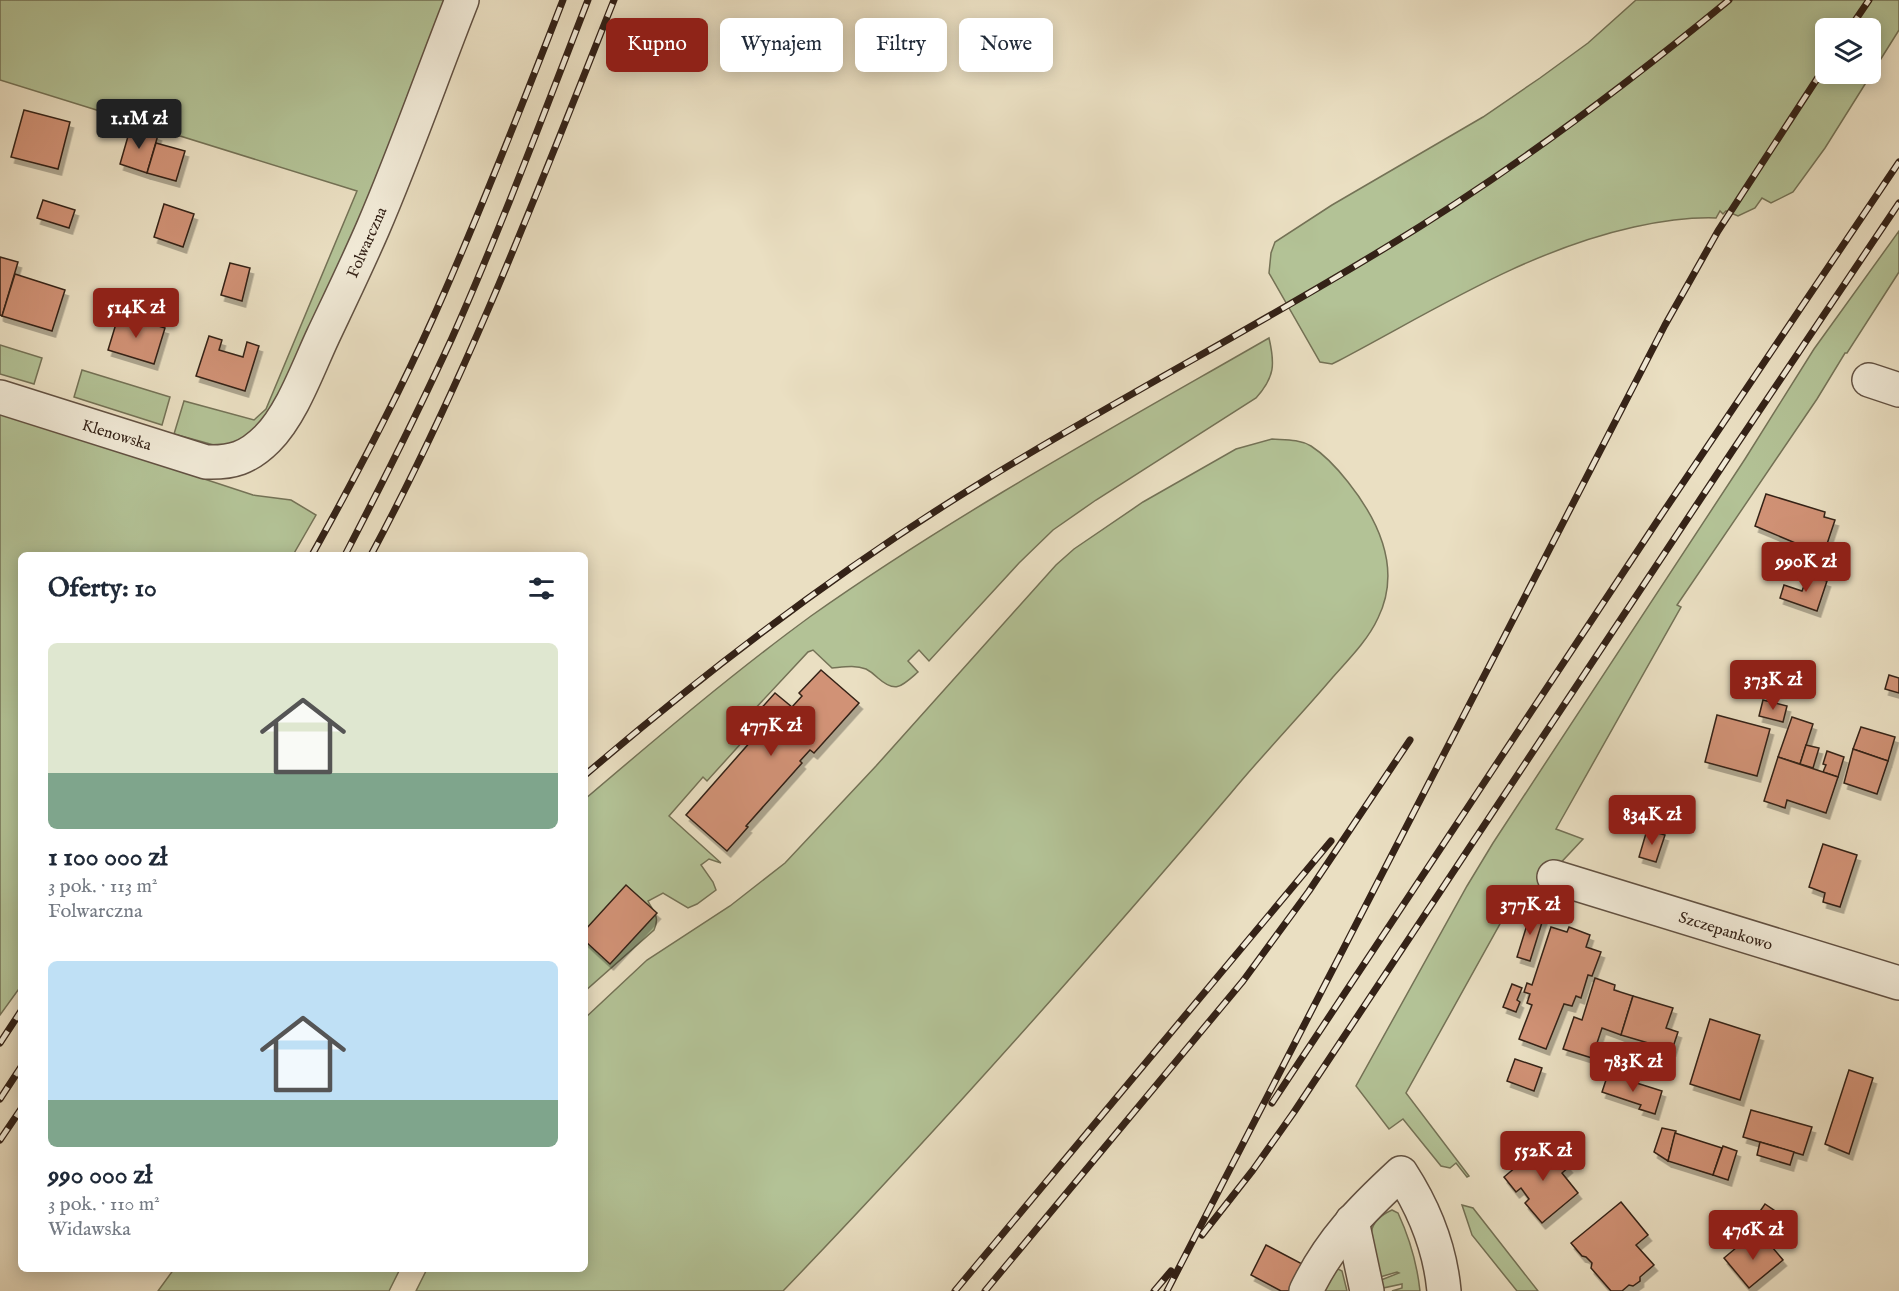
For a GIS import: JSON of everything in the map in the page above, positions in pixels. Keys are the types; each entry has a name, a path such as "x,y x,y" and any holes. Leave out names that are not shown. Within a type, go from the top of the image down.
{"street":[{"name":"Folwarczna","path":"235,461 252,452 268,438 283,418 298,388 373,228 462,0"},
{"name":"Klenowska","path":"0,397 206,462 235,461"},
{"name":"Szczepankowo","path":"1554,877 1899,983"},
{"path":"1306,1291 1335,1240 1401,1173 1423,1209 1433,1233 1440,1257 1444,1291"},
{"path":"1352,1221 1367,1291"}],"green space":[{"path":"0,0 450,0 425,71 276,410 241,442 221,447 174,434 184,401 254,420 266,409 357,191 0,80"},
{"path":"1636,0 1899,0 1899,30 1881,59 1881,18 1815,18 1815,84 1865,84 1825,148 1793,192 1771,203 1762,198 1755,208 1738,216 1726,211 1723,214 1720,211 1716,218 1685,219 1644,225 1556,251 1482,284 1332,364 1320,362 1269,273 1271,253 1275,242 1332,205 1483,117 1588,43"},
{"path":"1899,231 1899,272 1817,399 1677,605 1681,607 1556,829 1583,839 1539,886 1531,912 1510,906 1406,1093 1469,1176 1467,1177 1456,1163 1450,1168 1441,1166 1403,1119 1389,1129 1356,1086 1493,843 1745,459 1814,349"},
{"path":"1269,338 1272,370 1267,383 1256,398 1053,530 1019,563 929,661 919,650 908,661 918,672 903,684 890,686 862,668 832,668 813,650 808,652 737,728 745,739 707,781 703,777 669,816 721,863 709,859 701,865 716,890 688,908 663,893 648,901 656,918 654,930 588,988 588,796 668,728 811,616 979,506"},
{"path":"0,345 42,358 34,384 0,374"},
{"path":"82,370 170,397 162,425 74,397"},
{"path":"0,412 253,495 291,500 316,515 295,552 18,552 18,990 0,1015"},
{"path":"1272,439 1302,442 1311,446 1331,462 1344,477 1369,513 1384,546 1388,582 1385,600 1374,626 1352,656 955,1108 783,1291 416,1291 426,1272 588,1272 588,1015 647,960 730,906 785,863 876,766 1056,565 1074,549 1143,502 1236,449"},
{"path":"1462,1205 1473,1208 1538,1291 1517,1291 1472,1235"},
{"path":"1392,1210 1398,1213 1409,1242 1420,1291 1392,1291 1402,1288 1402,1284 1383,1288 1381,1280 1399,1273 1380,1277 1371,1238 1375,1223 1381,1216"},
{"path":"1336,1268 1342,1271 1347,1291 1323,1291"},
{"path":"172,1272 398,1272 389,1291 158,1291"}],"building":[{"path":"24,110 70,122 58,169 11,157"},
{"path":"131,126 158,135 147,173 120,164"},
{"path":"156,143 185,151 176,181 147,173"},
{"path":"43,200 75,210 69,228 37,218"},
{"path":"164,204 194,214 183,247 154,237"},
{"path":"0,257 18,262 2,316 0,315"},
{"path":"230,263 250,268 242,301 221,295"},
{"path":"15,274 65,290 52,331 2,316"},
{"path":"119,314 165,328 154,364 108,350"},
{"path":"209,336 222,340 219,350 243,357 247,342 259,346 245,391 196,376"},
{"path":"1766,494 1825,512 1824,517 1835,520 1824,553 1819,553 1755,526"},
{"path":"1808,575 1827,581 1817,611 1780,598 1784,585 1802,591"},
{"path":"821,670 859,703 814,753 810,750 800,761 802,763 727,851 686,815 759,732 748,723 775,693 792,707 802,696 799,693"},
{"path":"1889,675 1899,678 1899,693 1885,689"},
{"path":"1763,700 1787,706 1783,722 1759,716"},
{"path":"1717,715 1770,729 1757,776 1705,762"},
{"path":"1792,717 1813,724 1800,764 1778,757"},
{"path":"1861,727 1895,737 1888,761 1853,749"},
{"path":"1806,745 1819,748 1813,768 1800,764"},
{"path":"1853,749 1888,761 1877,794 1844,783"},
{"path":"1827,751 1844,757 1838,777 1823,772"},
{"path":"1778,757 1838,777 1826,813 1787,800 1785,808 1764,801"},
{"path":"1647,830 1665,835 1656,862 1639,857"},
{"path":"1823,844 1857,855 1840,907 1823,902 1825,893 1809,887"},
{"path":"626,885 657,913 610,964 588,944 588,927"},
{"path":"1531,912 1544,916 1530,961 1517,957"},
{"path":"1551,927 1567,932 1569,927 1590,935 1586,947 1601,952 1592,976 1588,975 1581,998 1576,996 1572,1006 1564,1004 1546,1049 1519,1039 1532,1005 1527,1003 1530,994 1524,992 1527,983 1532,985"},
{"path":"1595,978 1615,985 1614,990 1633,996 1621,1035 1602,1028 1592,1058 1563,1049 1574,1017 1582,1020"},
{"path":"1512,984 1522,988 1517,1000 1520,1002 1516,1012 1503,1007"},
{"path":"1633,996 1673,1008 1666,1028 1678,1032 1672,1050 1621,1035"},
{"path":"1710,1019 1760,1035 1740,1100 1690,1084"},
{"path":"1515,1059 1542,1068 1534,1091 1507,1081"},
{"path":"1849,1070 1873,1078 1849,1154 1825,1144"},
{"path":"1608,1074 1662,1091 1655,1114 1639,1109 1641,1105 1602,1092"},
{"path":"1751,1110 1812,1127 1803,1155 1743,1137"},
{"path":"1662,1128 1676,1131 1668,1161 1654,1152"},
{"path":"1675,1133 1722,1148 1713,1175 1668,1161"},
{"path":"1548,1140 1569,1167 1562,1173 1578,1193 1542,1223 1525,1203 1529,1199 1521,1188 1516,1192 1504,1177"},
{"path":"1760,1142 1794,1152 1790,1165 1757,1155"},
{"path":"1723,1146 1737,1151 1728,1180 1713,1175"},
{"path":"1621,1202 1648,1235 1636,1245 1654,1265 1633,1286 1629,1285 1622,1291 1611,1291 1591,1268 1592,1263 1582,1256 1571,1243"},
{"path":"1765,1204 1787,1219 1775,1235 1754,1220"},
{"path":"1749,1237 1758,1248 1767,1241 1783,1260 1749,1288 1724,1258"},
{"path":"1266,1245 1306,1266 1291,1291 1281,1291 1251,1275"}],"railway":[{"path":"314,552 382,424 430,325 491,183 563,0"},
{"path":"347,552 400,448 470,297 588,0"},
{"path":"373,552 439,419 470,350 614,0"},
{"path":"588,772 728,658 878,549 1032,452 1335,278 1430,220 1562,130 1729,0"},
{"path":"1857,18 1869,0"},
{"path":"1167,1291 1665,325 1718,231 1815,82"},
{"path":"1272,1103 1662,514 1899,162"},
{"path":"1202,1235 1253,1170 1294,1112 1899,203"},
{"path":"985,1291 1243,981 1309,891 1410,740"},
{"path":"955,1291 1331,841"},
{"path":"0,1043 18,1016"},
{"path":"0,1099 18,1072"},
{"path":"0,1140 18,1113"},
{"path":"1154,1291 1171,1271"}]}
